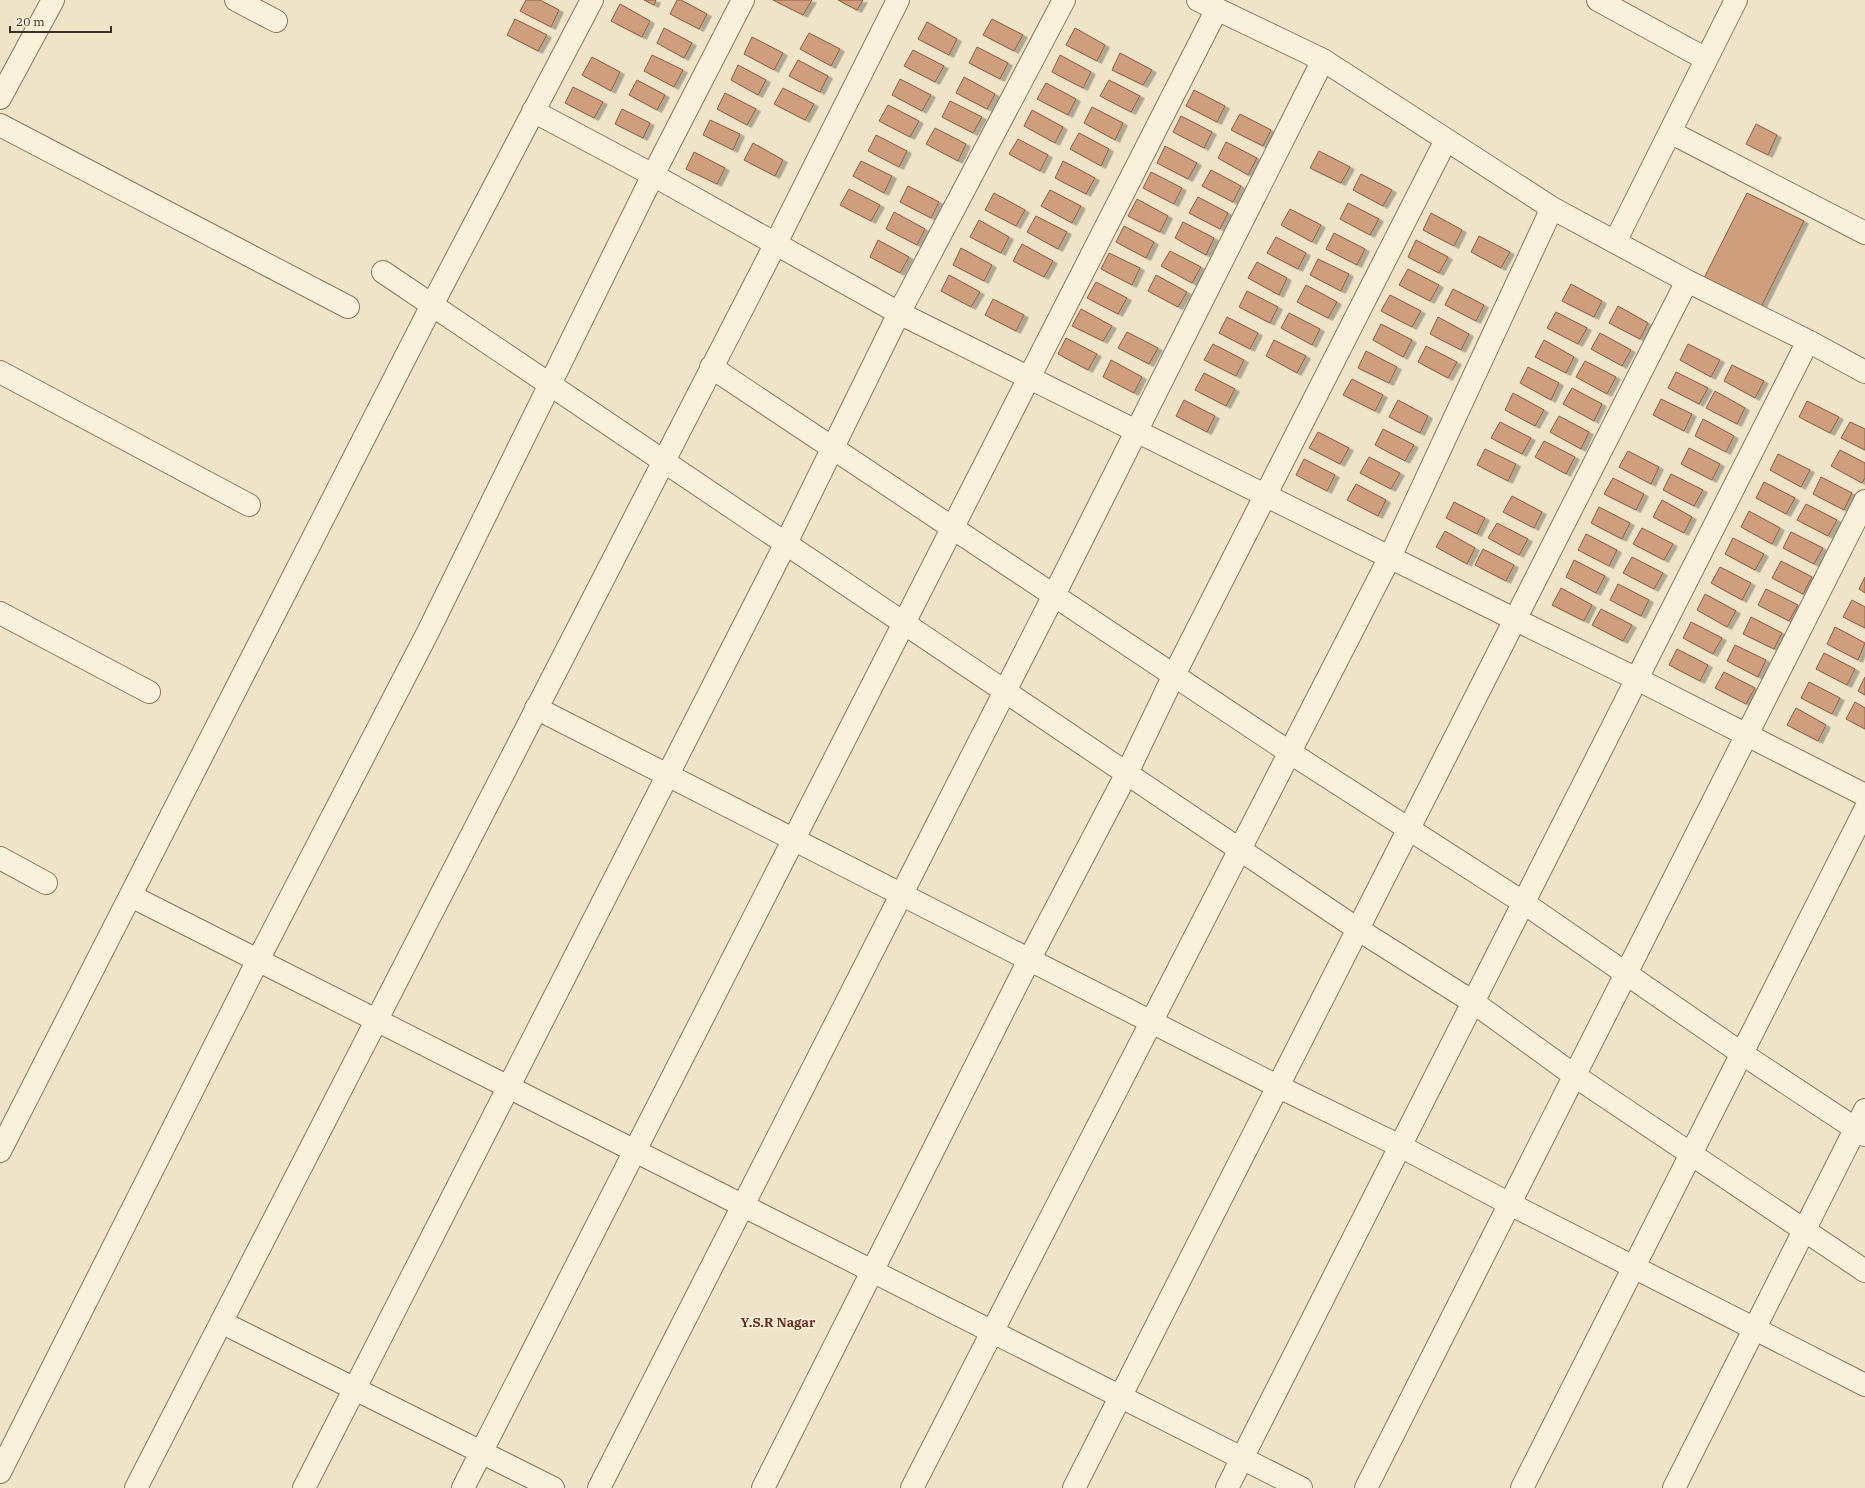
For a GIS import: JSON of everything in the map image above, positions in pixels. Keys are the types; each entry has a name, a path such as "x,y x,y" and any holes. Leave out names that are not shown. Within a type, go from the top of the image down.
{"street":[{"path":"0,98 53,0"},
{"path":"236,0 276,21"},
{"path":"0,1151 432,306 592,0"},
{"path":"0,1472 258,960 428,632 654,175 743,0"},
{"path":"136,1488 776,243 898,0"},
{"path":"304,1488 786,543 899,313 1064,0"},
{"path":"1598,0 1706,59"},
{"path":"1615,242 1736,0"},
{"path":"463,1488 1028,378 1207,4 1323,60 1552,208 1687,281 1808,341 1865,372"},
{"path":"599,1488 1137,432 1323,60"},
{"path":"533,111 654,175 899,313 1265,496 1637,679 1865,795"},
{"path":"0,125 348,307"},
{"path":"1670,132 1865,233"},
{"path":"763,1488 873,1273 1029,960 1127,774 1174,675 1446,140"},
{"path":"912,1488 1390,557 1552,208"},
{"path":"383,272 1359,930 1473,1002 1575,1076 1865,1271"},
{"path":"1074,1488 1359,930 1687,281"},
{"path":"1227,1488 1808,341"},
{"path":"711,367 1289,752 1409,831 1524,903 1626,975 1860,1132"},
{"path":"0,372 249,506"},
{"path":"1366,1488 1865,501"},
{"path":"0,613 149,692"},
{"path":"536,708 1279,1087 1400,1146 1865,1386"},
{"path":"1522,1488 1865,810"},
{"path":"0,858 46,883"},
{"path":"131,896 1300,1488"},
{"path":"1674,1488 1805,1231 1860,1132 1865,1110"},
{"path":"221,1322 553,1488"}],"building":[{"path":"526,0 540,0 559,10 551,27 520,11"},
{"path":"644,0 656,0 654,5"},
{"path":"677,0 681,0 707,14 699,29 670,14"},
{"path":"773,0 812,0 803,15"},
{"path":"838,0 863,0 857,10"},
{"path":"620,4 650,21 642,37 611,21"},
{"path":"515,19 547,35 538,51 507,35"},
{"path":"992,19 1023,35 1014,51 983,35"},
{"path":"927,22 957,39 949,55 918,39"},
{"path":"664,28 692,43 684,58 657,43"},
{"path":"1075,28 1105,45 1097,61 1066,45"},
{"path":"809,33 840,49 831,66 800,49"},
{"path":"752,37 783,53 774,70 744,54"},
{"path":"977,47 1008,63 1000,79 969,63"},
{"path":"913,50 944,66 935,82 904,66"},
{"path":"1120,53 1152,70 1143,85 1112,70"},
{"path":"652,55 683,70 674,87 644,71"},
{"path":"1060,55 1091,72 1083,88 1052,72"},
{"path":"592,57 620,72 611,91 582,75"},
{"path":"798,60 828,76 820,92 789,76"},
{"path":"738,65 766,80 758,95 731,80"},
{"path":"964,77 995,94 987,109 956,93"},
{"path":"900,79 931,95 922,111 892,95"},
{"path":"637,80 665,95 657,110 629,95"},
{"path":"1109,80 1140,96 1131,112 1100,96"},
{"path":"1046,83 1076,99 1068,115 1037,99"},
{"path":"573,87 603,102 594,118 565,103"},
{"path":"783,88 814,104 805,120 774,104"},
{"path":"1194,90 1225,106 1217,122 1186,106"},
{"path":"725,93 756,109 747,125 717,109"},
{"path":"950,101 982,117 973,133 942,117"},
{"path":"888,105 919,121 910,137 879,121"},
{"path":"1092,107 1123,123 1115,140 1084,123"},
{"path":"622,109 650,123 643,138 615,124"},
{"path":"1032,110 1063,127 1055,143 1024,126"},
{"path":"1240,114 1271,130 1263,146 1231,130"},
{"path":"1181,116 1212,132 1204,148 1173,132"},
{"path":"710,120 740,134 733,150 703,135"},
{"path":"1756,124 1777,135 1768,155 1746,144"},
{"path":"935,128 966,144 958,161 926,144"},
{"path":"1079,133 1109,149 1101,166 1070,149"},
{"path":"876,135 907,151 899,167 868,151"},
{"path":"1018,139 1048,155 1040,171 1009,154"},
{"path":"1226,142 1257,158 1248,175 1218,158"},
{"path":"753,143 783,160 775,176 744,160"},
{"path":"1165,146 1197,163 1188,179 1157,163"},
{"path":"1319,151 1350,167 1341,183 1310,168"},
{"path":"694,152 725,168 717,184 686,169"},
{"path":"861,161 892,176 884,193 853,176"},
{"path":"1063,161 1095,178 1086,194 1055,178"},
{"path":"1211,170 1241,186 1233,202 1202,186"},
{"path":"1151,172 1182,188 1174,204 1143,188"},
{"path":"1361,174 1392,190 1383,206 1353,190"},
{"path":"908,186 939,202 931,218 900,202"},
{"path":"849,189 880,205 871,221 840,205"},
{"path":"1050,190 1081,206 1072,223 1041,206"},
{"path":"994,193 1025,210 1016,226 985,210"},
{"path":"1747,193 1804,221 1759,311 1702,282"},
{"path":"1198,197 1228,213 1220,229 1189,213"},
{"path":"1137,199 1168,216 1160,232 1128,216"},
{"path":"1348,203 1379,219 1370,235 1340,219"},
{"path":"1290,209 1321,225 1312,242 1281,225"},
{"path":"894,212 925,229 917,245 886,229"},
{"path":"1431,213 1462,230 1454,246 1423,230"},
{"path":"1036,216 1067,232 1058,249 1027,232"},
{"path":"979,220 1009,237 1001,253 970,237"},
{"path":"1183,222 1214,238 1206,255 1175,238"},
{"path":"1124,226 1154,242 1146,258 1116,242"},
{"path":"1334,233 1365,249 1357,265 1326,249"},
{"path":"1479,236 1510,252 1501,268 1471,252"},
{"path":"1276,237 1306,253 1298,269 1267,253"},
{"path":"878,240 909,257 900,273 870,257"},
{"path":"1416,240 1448,257 1439,273 1408,257"},
{"path":"1022,244 1053,261 1044,277 1013,261"},
{"path":"961,248 992,265 984,281 953,265"},
{"path":"1170,251 1201,267 1192,283 1161,266"},
{"path":"1109,253 1140,268 1132,285 1101,269"},
{"path":"1318,259 1349,274 1341,291 1310,275"},
{"path":"1257,262 1287,278 1279,295 1248,278"},
{"path":"1408,269 1439,285 1430,301 1399,285"},
{"path":"949,275 980,292 971,307 941,291"},
{"path":"1156,275 1187,292 1178,307 1148,291"},
{"path":"1096,282 1127,298 1118,314 1087,298"},
{"path":"1571,284 1602,301 1594,317 1562,301"},
{"path":"1306,285 1337,302 1328,318 1297,302"},
{"path":"1453,289 1484,305 1476,321 1445,305"},
{"path":"1247,291 1278,307 1270,323 1239,307"},
{"path":"1390,295 1421,311 1412,327 1381,311"},
{"path":"993,299 1024,315 1016,331 985,315"},
{"path":"1618,306 1648,323 1640,339 1609,323"},
{"path":"1081,309 1112,326 1103,341 1072,326"},
{"path":"1556,312 1587,328 1578,344 1547,328"},
{"path":"1289,313 1320,329 1312,345 1281,328"},
{"path":"1227,317 1258,333 1250,349 1219,333"},
{"path":"1438,317 1469,334 1461,350 1430,334"},
{"path":"1381,324 1412,340 1403,357 1373,340"},
{"path":"1127,332 1158,348 1149,364 1118,348"},
{"path":"1600,333 1631,350 1622,366 1591,349"},
{"path":"1066,338 1097,354 1088,370 1058,354"},
{"path":"1274,340 1306,356 1297,373 1266,356"},
{"path":"1544,340 1574,357 1566,373 1535,357"},
{"path":"1213,344 1244,360 1236,376 1204,360"},
{"path":"1688,344 1720,360 1711,377 1680,360"},
{"path":"1426,346 1457,362 1448,378 1418,362"},
{"path":"1366,351 1397,367 1389,383 1358,368"},
{"path":"1111,360 1142,377 1134,393 1103,377"},
{"path":"1585,361 1616,377 1607,394 1576,377"},
{"path":"1732,365 1764,381 1755,398 1724,381"},
{"path":"1528,367 1559,383 1551,400 1520,383"},
{"path":"1676,372 1708,388 1699,404 1668,388"},
{"path":"1204,373 1235,389 1226,406 1195,390"},
{"path":"1352,379 1383,395 1375,411 1343,395"},
{"path":"1572,388 1602,404 1594,421 1563,404"},
{"path":"1715,391 1745,408 1737,424 1706,408"},
{"path":"1513,393 1544,410 1535,426 1505,410"},
{"path":"1661,399 1692,414 1684,431 1653,415"},
{"path":"1184,400 1215,416 1207,432 1176,416"},
{"path":"1398,400 1428,416 1420,433 1389,417"},
{"path":"1807,401 1839,417 1830,433 1799,417"},
{"path":"1559,416 1589,432 1581,449 1550,432"},
{"path":"1703,419 1734,436 1726,452 1695,436"},
{"path":"1500,422 1531,438 1522,454 1491,438"},
{"path":"1850,422 1865,429 1865,450 1841,438"},
{"path":"1383,429 1414,445 1405,461 1375,445"},
{"path":"1318,432 1349,448 1340,464 1309,448"},
{"path":"1544,441 1575,457 1566,474 1535,457"},
{"path":"1689,448 1720,464 1712,480 1681,464"},
{"path":"1485,449 1516,464 1508,481 1477,465"},
{"path":"1840,450 1865,463 1865,478 1862,483 1831,466"},
{"path":"1628,451 1659,467 1651,484 1619,467"},
{"path":"1778,454 1810,470 1801,487 1770,470"},
{"path":"1369,457 1400,473 1391,489 1360,473"},
{"path":"1304,459 1335,475 1327,491 1296,475"},
{"path":"1671,474 1703,490 1694,506 1663,490"},
{"path":"1821,477 1852,493 1844,510 1813,494"},
{"path":"1613,478 1644,494 1636,510 1604,494"},
{"path":"1764,482 1795,498 1786,514 1756,498"},
{"path":"1356,484 1386,500 1378,516 1347,500"},
{"path":"1512,496 1542,512 1534,528 1503,512"},
{"path":"1662,500 1692,517 1684,533 1653,517"},
{"path":"1454,502 1485,518 1477,534 1446,518"},
{"path":"1806,504 1837,520 1828,536 1797,520"},
{"path":"1599,507 1630,523 1622,539 1591,523"},
{"path":"1749,511 1780,528 1772,544 1741,527"},
{"path":"1497,523 1528,539 1519,555 1488,538"},
{"path":"1642,528 1673,544 1664,560 1633,544"},
{"path":"1445,531 1475,548 1467,564 1436,547"},
{"path":"1791,532 1823,548 1814,564 1783,548"},
{"path":"1586,534 1617,550 1609,566 1578,550"},
{"path":"1733,538 1764,554 1755,570 1725,554"},
{"path":"1483,549 1514,565 1506,581 1475,565"},
{"path":"1632,557 1663,573 1654,589 1623,573"},
{"path":"1574,560 1605,576 1596,593 1566,577"},
{"path":"1781,561 1812,577 1803,594 1772,578"},
{"path":"1720,567 1751,583 1742,600 1711,583"},
{"path":"1865,577 1865,593 1859,589"},
{"path":"1618,584 1649,600 1641,616 1610,600"},
{"path":"1561,588 1592,605 1584,621 1552,605"},
{"path":"1766,589 1798,605 1789,621 1758,605"},
{"path":"1705,594 1736,611 1727,627 1697,610"},
{"path":"1852,600 1865,607 1865,628 1843,617"},
{"path":"1601,609 1632,625 1623,641 1592,625"},
{"path":"1751,617 1782,633 1774,649 1743,634"},
{"path":"1691,622 1722,638 1713,654 1683,638"},
{"path":"1835,627 1865,643 1858,660 1827,644"},
{"path":"1735,645 1766,660 1758,677 1727,661"},
{"path":"1677,649 1708,665 1700,681 1669,665"},
{"path":"1824,653 1855,669 1847,685 1816,669"},
{"path":"1724,672 1755,688 1746,704 1715,688"},
{"path":"1865,677 1865,695 1858,691"},
{"path":"1809,682 1840,698 1832,714 1801,698"},
{"path":"1855,702 1865,708 1865,729 1846,719"},
{"path":"1796,708 1826,725 1818,741 1787,725"}],"district":[{"name":"Y.S.R Nagar","path":"778,1322"}]}
